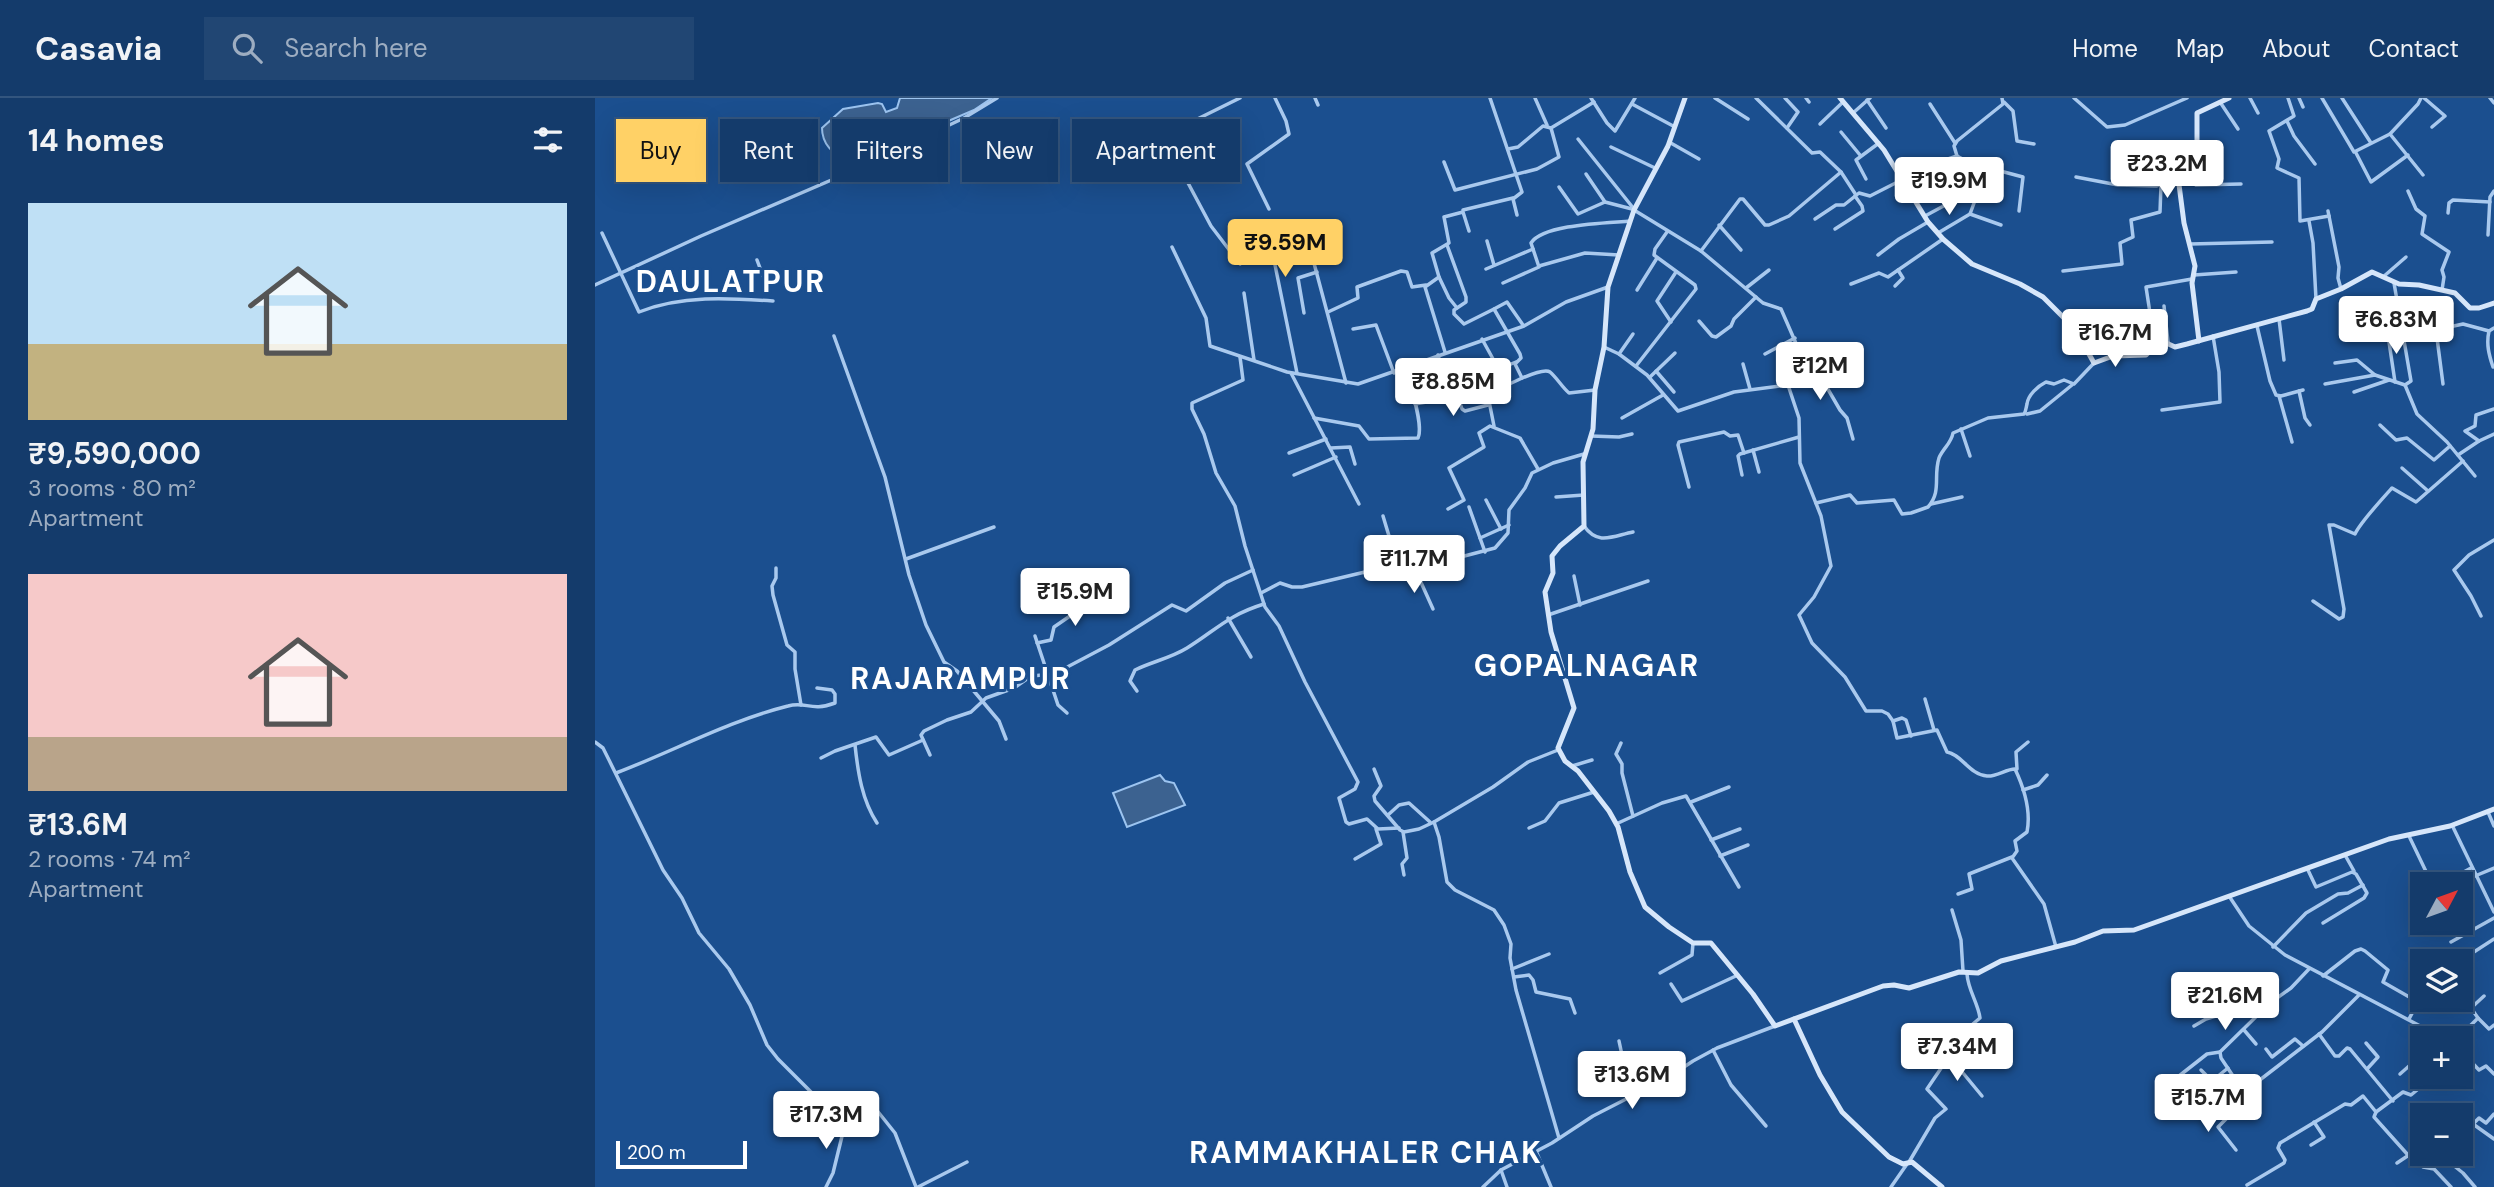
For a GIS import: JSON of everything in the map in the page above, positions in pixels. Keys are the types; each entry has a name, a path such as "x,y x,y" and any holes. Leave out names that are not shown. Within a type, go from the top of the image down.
{"street":[{"path":"595,285 857,169 964,118 997,98"},
{"path":"1240,98 1164,136 1174,160 1211,226 1240,264"},
{"path":"1269,209 1247,164 1289,134 1275,98"},
{"path":"1315,98 1318,105"},
{"path":"1457,308 1439,277 1432,253 1450,241 1443,219 1447,215 1520,196 1522,192 1490,98"},
{"path":"1444,162 1455,190 1537,169 1559,158 1549,127 1535,98"},
{"path":"1508,149 1518,147 1532,134 1549,127 1592,100 1609,127 1615,131 1635,98"},
{"path":"1633,531 1599,538 1591,536 1584,526 1584,454 1591,436 1595,390 1604,347 1608,288 1634,210 1669,142 1685,98"},
{"path":"1715,98 1748,118"},
{"path":"1756,98 1812,153 1820,152 1840,172 1856,196 1863,211 1835,229"},
{"path":"1785,98 1798,112 1787,128"},
{"path":"2074,98 2107,127 2125,125 2187,98"},
{"path":"2229,98 2200,112 2196,117 2197,152 2191,169 2192,182 2196,185 2241,184"},
{"path":"2250,98 2258,113"},
{"path":"2288,98 2295,114 2293,118 2271,128 2269,133 2279,159 2277,168 2299,178 2300,221 2309,221 2329,214 2341,289"},
{"path":"2299,98 2303,107"},
{"path":"2322,98 2333,120 2356,152 2371,182 2408,155"},
{"path":"2342,98 2372,144"},
{"path":"2356,152 2390,134 2423,98 2445,116 2432,127"},
{"path":"2490,98 2494,103"},
{"path":"1853,113 1868,99 1886,128"},
{"path":"1820,124 1841,100 1879,143 1926,219 1943,239 1972,264 2043,297 2075,329 2094,363"},
{"path":"1955,143 2003,100 2013,111 2017,141 2034,144"},
{"path":"2220,102 2238,129"},
{"path":"1632,104 1675,127"},
{"path":"1930,104 1955,143 1957,156"},
{"path":"2287,121 2294,136 2315,163"},
{"path":"1841,132 1860,155"},
{"path":"2390,134 2423,175"},
{"path":"1579,139 1634,210"},
{"path":"1669,142 1699,159"},
{"path":"1866,179 1856,161 1860,155 1879,143"},
{"path":"1611,147 1655,168"},
{"path":"1815,219 1836,205 1843,206 1861,193 1871,195 1945,158 1957,156 1970,163 2023,177 2019,211"},
{"path":"1914,197 1965,173 1970,163"},
{"path":"2063,271 2122,264 2120,243 2132,238 2131,220 2159,212 2165,171 2181,172 2191,169"},
{"path":"1701,251 1741,199 1767,225 1786,218 1840,172"},
{"path":"2181,172 2178,177 2180,196 2195,266 2193,277 2199,341"},
{"path":"1586,174 1605,202"},
{"path":"2076,177 2118,185 2161,185"},
{"path":"1559,187 1578,214 1605,202 1634,210 1701,251 1766,304 1781,309 1798,348 1788,385 1798,413 1800,463 1822,521 1831,568 1814,597 1801,610 1800,618 1812,643 1845,677 1866,711 1882,711 1893,721 1897,738 1934,730 1940,733 1947,752 1953,753 1969,768 1988,776 2013,768 2017,771"},
{"path":"2408,191 2416,209 2425,216 2421,234 2449,252 2442,270 2442,290"},
{"path":"2488,235 2490,202 2494,191"},
{"path":"1938,233 1971,214 1977,195 1988,196"},
{"path":"1878,256 1926,219 1962,196"},
{"path":"1514,198 1517,215"},
{"path":"2448,213 2449,203 2453,200 2490,202"},
{"path":"1461,211 1469,231"},
{"path":"1971,214 2001,225"},
{"path":"1539,266 1531,243 1533,239 1569,226 1630,221"},
{"path":"1931,504 1938,490 1936,470 1940,456 1951,442 1953,433 1991,417 2040,411 2094,363 2113,356 2146,355 2159,342 2175,347 2312,309 2316,299 2309,221"},
{"path":"1720,225 1741,250"},
{"path":"1636,366 1696,289 1695,285 1654,255 1667,231"},
{"path":"602,233 639,312 672,301 773,301"},
{"path":"1851,284 1879,273 1888,277 1943,239"},
{"path":"1487,241 1494,265"},
{"path":"2190,244 2272,242"},
{"path":"1447,245 1466,297 1454,314 1464,324 1507,302 1524,326"},
{"path":"1172,247 1206,318 1210,346 1291,373 1346,383 1358,384 1394,373 1445,352 1524,326 1566,302 1608,288"},
{"path":"1297,373 1274,260 1308,248 1317,272 1346,383"},
{"path":"1486,269 1533,249"},
{"path":"1503,283 1539,266 1585,253 1619,255"},
{"path":"2383,277 2406,257"},
{"path":"1637,290 1657,258"},
{"path":"757,260 762,276"},
{"path":"1746,288 1769,270"},
{"path":"1895,286 1903,278 1898,270"},
{"path":"1328,312 1358,298 1357,287 1401,271 1406,272 1412,287 1426,285 1439,277"},
{"path":"1304,313 1298,278 1317,272"},
{"path":"1671,322 1657,301 1676,272"},
{"path":"2150,313 2146,287 2193,277 2236,272"},
{"path":"2316,299 2372,272 2395,283 2455,293 2470,308 2494,303"},
{"path":"2335,363 2357,360 2375,375 2405,385 2410,383 2412,378 2395,283"},
{"path":"1426,285 1425,292 1445,352"},
{"path":"1244,293 1254,360"},
{"path":"1699,321 1716,337 1731,326 1734,319 1756,297"},
{"path":"2164,306 2168,344"},
{"path":"1473,391 1473,382 1498,368 1516,362 1521,356 1494,309"},
{"path":"2279,319 2284,360"},
{"path":"2369,327 2401,319"},
{"path":"2443,383 2437,338 2440,329 2463,324 2491,330 2488,353 2493,367"},
{"path":"1353,329 1376,325 1394,373"},
{"path":"2257,326 2270,381 2279,396 2292,442"},
{"path":"1619,354 1633,334"},
{"path":"834,336 885,477 921,613 944,662 957,671 999,721 1006,739"},
{"path":"2162,410 2220,402 2219,372 2213,337"},
{"path":"1765,354 1795,338"},
{"path":"1482,339 1498,368"},
{"path":"2389,342 2395,382"},
{"path":"1604,347 1619,354 1650,377 1678,411 1709,399 1750,389 1788,385"},
{"path":"1650,377 1675,353"},
{"path":"1438,355 1450,398"},
{"path":"1240,357 1243,380 1193,402 1192,409 1204,434 1216,473 1235,506 1253,570 1264,592 1264,604 1279,626 1311,694 1358,782 1355,789 1339,798 1346,822 1349,824 1367,819 1376,829 1381,845 1355,859"},
{"path":"1796,357 1818,372 1847,418 1853,439"},
{"path":"1516,362 1522,378"},
{"path":"1743,364 1750,389"},
{"path":"1314,418 1359,426 1369,439 1419,437 1415,404 1405,369"},
{"path":"1487,399 1522,378 1546,370 1569,393 1595,390"},
{"path":"1656,371 1674,391"},
{"path":"1291,373 1359,504"},
{"path":"2325,384 2375,375"},
{"path":"2025,414 2028,400 2043,383 2053,384 2066,380 2072,385"},
{"path":"2354,392 2389,380"},
{"path":"2405,385 2417,414 2450,446 2475,476"},
{"path":"1415,404 1458,397 1473,391"},
{"path":"1473,391 1487,399"},
{"path":"2279,396 2301,391 2305,418 2309,425"},
{"path":"1622,418 1663,395"},
{"path":"1458,397 1465,411 1488,405"},
{"path":"1487,399 1494,426"},
{"path":"2479,441 2465,431 2475,426 2476,415 2494,409"},
{"path":"2380,425 2396,440 2407,438 2432,460 2450,446"},
{"path":"1448,509 1464,500 1449,468 1483,449 1479,432 1494,426 1520,438 1538,469"},
{"path":"1961,429 1969,456"},
{"path":"1689,487 1679,442 1724,432 1731,436 1738,435 1744,453"},
{"path":"1591,436 1619,437 1632,434"},
{"path":"2458,455 2494,435"},
{"path":"1742,475 1738,456 1799,437"},
{"path":"1289,453 1326,439"},
{"path":"1331,448 1350,447 1355,464"},
{"path":"1753,450 1759,472"},
{"path":"1264,592 1280,583 1302,587 1398,566 1417,570 1495,548 1508,533 1510,508 1532,473 1584,454"},
{"path":"1294,475 1336,457"},
{"path":"2313,601 2339,619 2343,617 2329,526 2334,525 2355,534 2360,523 2368,519 2392,488 2414,502 2462,461"},
{"path":"2402,468 2428,491"},
{"path":"1556,497 1584,495"},
{"path":"1816,503 1846,495 1850,495 1857,503 1894,500 1900,513 1908,514 1931,504 1962,497"},
{"path":"1486,500 1501,529"},
{"path":"1469,507 1485,552"},
{"path":"1383,516 1398,566"},
{"path":"1480,538 1509,525"},
{"path":"1584,526 1552,556 1553,573 1545,592 1551,632 1574,708 1558,744 1558,750 1565,761 1596,792 1616,824 1641,901 1651,913 1693,943 1711,943 1775,1026"},
{"path":"906,559 994,527"},
{"path":"2481,616 2454,570 2469,555 2494,540"},
{"path":"776,568 772,590 786,645 795,652 801,705"},
{"path":"930,755 921,735 924,731 971,712 982,702 1014,688 1031,676 1054,674 1109,645 1172,605 1186,611 1225,583 1253,570"},
{"path":"1417,570 1433,609"},
{"path":"1574,576 1580,605"},
{"path":"1548,615 1648,581"},
{"path":"1037,643 1051,640 1054,627 1086,605 1091,594 1103,585"},
{"path":"1137,691 1130,681 1135,670 1186,649 1228,618 1264,604"},
{"path":"1228,618 1251,657"},
{"path":"1035,636 1058,705 1067,713"},
{"path":"616,773 729,724 788,706 812,708 835,703 832,690 817,688"},
{"path":"1925,699 1934,730"},
{"path":"1893,721 1902,718 1906,720 1911,736"},
{"path":"821,758 839,749 877,737 891,755 923,740"},
{"path":"595,742 603,748 663,870 699,933 729,969 750,1005 767,1045 806,1088 845,1124"},
{"path":"1958,894 1972,889 1969,874 2012,857 2017,851 2016,840 2025,835 2028,812 2017,771 2016,752 2028,742"},
{"path":"1621,743 1616,754 1622,764 1633,816"},
{"path":"855,745 866,802 877,823"},
{"path":"1376,829 1419,829 1493,787 1524,764 1558,750"},
{"path":"1572,766 1592,760"},
{"path":"1374,769 1381,786 1373,798 1401,830 1407,858 1402,864 1403,875"},
{"path":"2023,790 2038,785 2047,775"},
{"path":"1691,802 1729,787"},
{"path":"1529,828 1545,821 1559,803 1596,792"},
{"path":"1616,824 1686,796 1739,887"},
{"path":"1388,815 1399,805 1409,803 1432,822 1439,836 1447,882 1455,890 1494,910 1500,916 1511,944 1512,969 1559,1138"},
{"path":"1483,1187 1501,1170 1713,1050 1876,988 1894,985 1909,988 1959,972 1977,973 2005,960 2037,953 2108,929 2134,930 2408,834 2452,825 2491,811 2494,826"},
{"path":"2452,825 2494,912"},
{"path":"1711,840 1740,829"},
{"path":"2408,834 2425,872"},
{"path":"1720,856 1748,845"},
{"path":"2323,923 2364,898 2367,893 2345,855"},
{"path":"2012,857 2043,904 2056,947"},
{"path":"2307,868 2318,888 2349,872 2354,873"},
{"path":"2464,872 2471,868"},
{"path":"2475,876 2494,868"},
{"path":"2273,947 2306,913 2338,894 2348,893 2363,885"},
{"path":"2229,896 2249,926 2273,947 2309,969 2422,1026"},
{"path":"1891,1187 1935,1118 1945,1109 1927,1090 1949,1056 1955,1039 1980,1018 1965,974 1961,940 1952,910"},
{"path":"2451,942 2494,918"},
{"path":"2473,953 2494,939"},
{"path":"1660,973 1692,955 1693,943"},
{"path":"2323,976 2361,949 2388,970 2383,982 2418,1002 2409,1019"},
{"path":"1512,969 1549,954"},
{"path":"2179,1076 2207,1054 2220,1052 2309,969"},
{"path":"1514,977 1529,975 1536,992 1570,999 1575,1013"},
{"path":"1671,984 1682,1001 1738,975"},
{"path":"2240,980 2267,1006"},
{"path":"2218,982 2235,1002"},
{"path":"2195,1027 2206,1019 2219,1016 2248,989"},
{"path":"2197,1116 2216,1101 2241,1088 2252,1086 2319,1034 2359,995"},
{"path":"2484,996 2470,1008 2489,1029 2494,1026"},
{"path":"2470,1026 2478,1018"},
{"path":"1794,1019 1819,1075 1842,1112 1885,1154 1908,1163 1936,1180 1942,1187"},
{"path":"2244,1030 2256,1044"},
{"path":"2319,1034 2333,1055 2339,1056 2349,1048 2393,1101"},
{"path":"2266,1049 2272,1057 2295,1039 2303,1046"},
{"path":"1619,1041 1622,1055 1617,1063 1629,1098"},
{"path":"2366,1043 2378,1056 2367,1069"},
{"path":"1713,1050 1731,1085 1766,1126"},
{"path":"2220,1052 2241,1088"},
{"path":"1949,1056 1982,1096"},
{"path":"2473,1063 2479,1069 2486,1066 2494,1074"},
{"path":"2400,1074 2410,1065"},
{"path":"2201,1070 2212,1081 2228,1068"},
{"path":"2417,1089 2411,1094 2404,1092 2376,1112 2374,1117 2408,1155 2423,1167 2434,1169 2451,1187"},
{"path":"2247,1185 2284,1163 2278,1144 2345,1104 2351,1105 2363,1096 2376,1112"},
{"path":"2216,1101 2228,1116 2218,1127 2236,1150"},
{"path":"845,1124 850,1123 864,1102 871,1103 895,1133 917,1187 967,1162"},
{"path":"2494,1114 2486,1123 2479,1118 2473,1124 2494,1139"},
{"path":"2311,1145 2324,1137 2314,1122"},
{"path":"826,1187 833,1173 845,1124"},
{"path":"1536,1151 1551,1187"},
{"path":"2397,1163 2408,1155"},
{"path":"2455,1166 2475,1187"},
{"path":"1501,1170 1507,1187"}],"water":[{"path":"900,98 992,98 974,110 948,121 948,119 832,119 832,151 824,140 822,128 843,109 878,103 882,104 886,112 897,108"},
{"path":"1160,775 1165,781 1174,783 1185,805 1127,827 1113,793"}],"district":[{"name":"DAULATPUR","path":"731,282"},
{"name":"GOPALNAGAR","path":"1587,666"},
{"name":"RAJARAMPUR","path":"961,679"},
{"name":"RAMMAKHALER CHAK","path":"1366,1153"}]}
